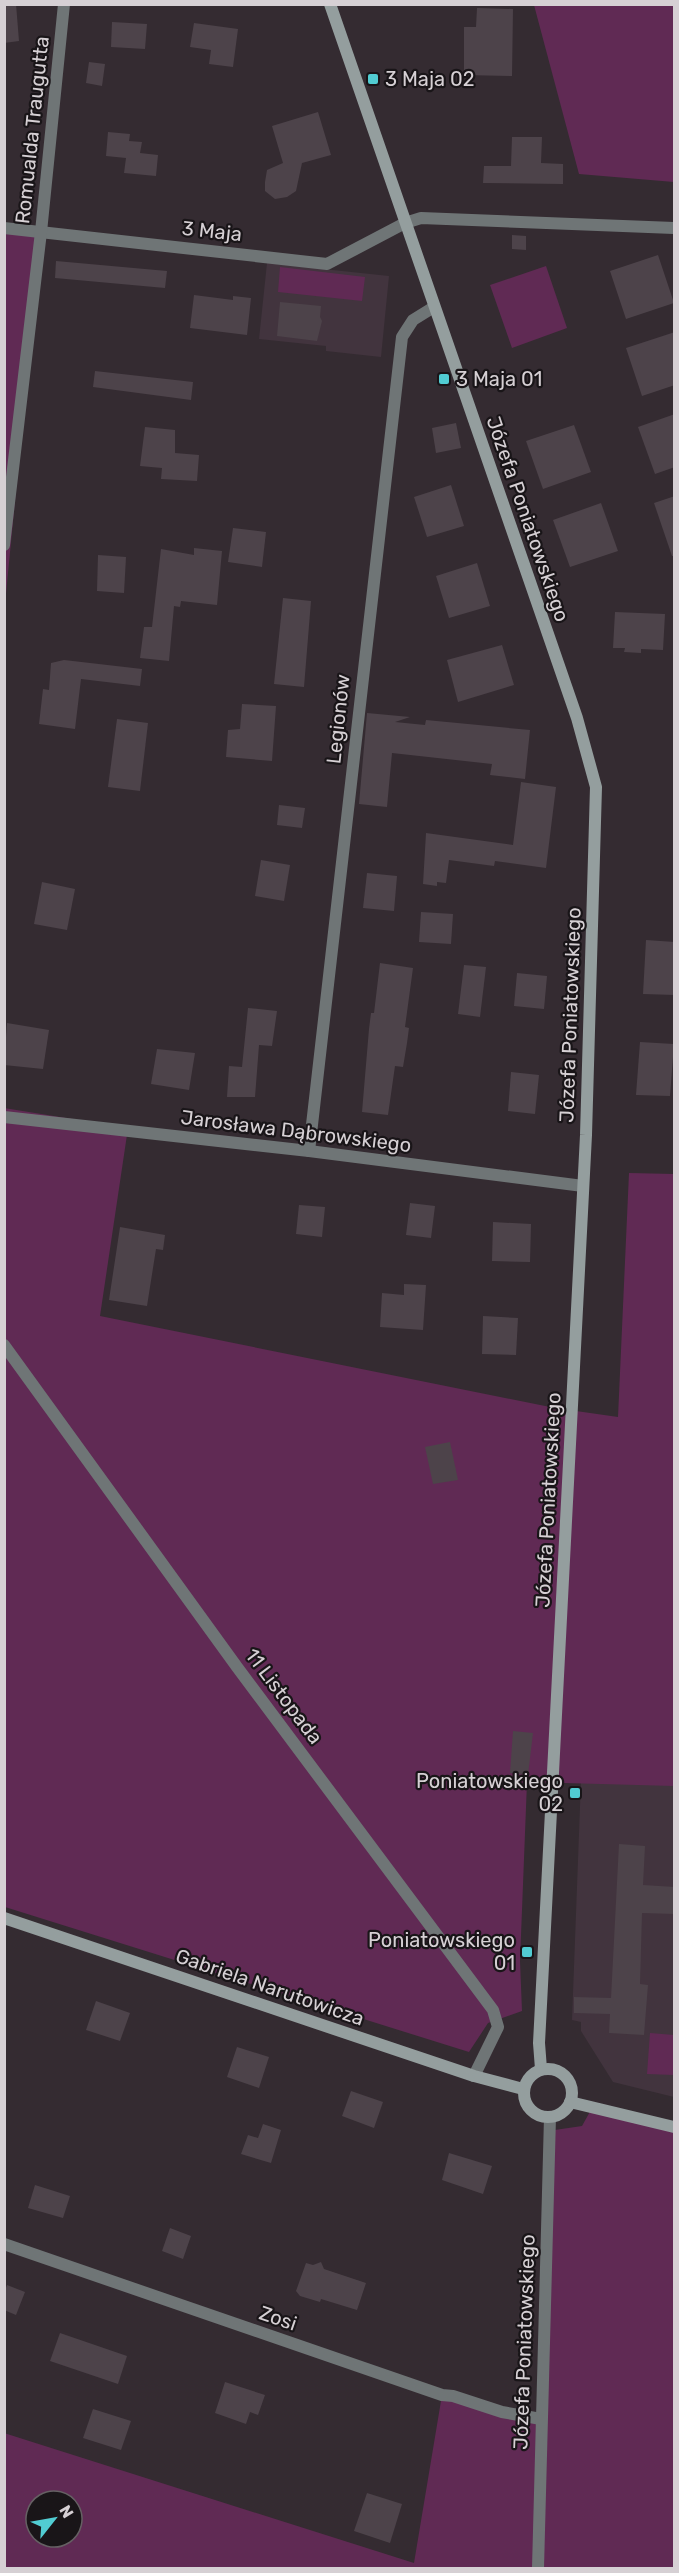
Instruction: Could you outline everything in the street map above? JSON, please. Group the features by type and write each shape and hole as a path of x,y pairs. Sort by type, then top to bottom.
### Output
{"street":[{"name":"Romualda Traugutta","path":"4,545 41,232 64,4"},
{"name":"Józefa Poniatowskiego","path":"330,4 577,718 596,787 587,1123 539,2043 541,2069"},
{"name":"3 Maja","path":"4,228 327,264 405,223 421,218 675,228"},
{"name":"Legionów","path":"309,1151 402,338 413,320 434,307"},
{"name":"Jarosława Dąbrowskiego","path":"4,1117 309,1151 583,1186"},
{"name":"11 Listopada","path":"4,1345 237,1667 493,2010 498,2028 474,2076"},
{"name":"Gabriela Narutowicza","path":"4,1918 474,2076 524,2089"},
{"path":"541,2069 555,2070 566,2077 572,2090 570,2102 562,2113 550,2118 536,2115 529,2109 524,2099 524,2089 531,2075 541,2069"},
{"path":"570,2102 675,2127"},
{"name":"Józefa Poniatowskiego","path":"538,2568 550,2118"},
{"name":"Zosi","path":"4,2244 442,2395 541,2420"}],"shaded area":[{"path":"534,5 674,5 674,182 579,174"},
{"path":"5,228 41,232 5,604"},
{"path":"267,263 389,276 381,357 326,351 326,346 259,339"},
{"path":"546,266 567,328 512,348 490,285"},
{"path":"280,267 365,277 362,301 278,292"},
{"path":"4,1108 128,1128 100,1316 555,1408 618,1417 629,1173 674,1174 674,1786 527,1782 520,1961 522,2011 488,2023 469,2052 5,1907"},
{"path":"581,1780 674,1784 674,2097 613,2082 581,2031 581,2022 572,2020"},
{"path":"650,2033 674,2035 674,2075 647,2074"},
{"path":"592,2108 674,2127 674,2568 5,2568 4,2433 414,2563 442,2395 541,2419 548,2131 582,2126"}],"building":[{"path":"4,4 16,4 19,41 4,43"},
{"path":"477,8 513,9 512,76 464,75 464,27 476,27"},
{"path":"112,22 147,24 145,49 111,47"},
{"path":"194,23 238,29 233,67 209,64 211,50 190,47"},
{"path":"89,62 105,64 102,86 86,83"},
{"path":"318,112 331,155 302,163 296,191 287,197 275,199 265,191 267,170 283,163 272,126"},
{"path":"108,132 130,134 129,141 142,142 140,153 158,155 156,176 124,173 126,158 106,156"},
{"path":"512,137 542,137 541,163 563,164 563,184 483,183 484,166 511,166"},
{"path":"512,235 526,236 526,250 512,249"},
{"path":"658,255 674,303 626,319 610,271"},
{"path":"56,261 167,271 165,288 55,278"},
{"path":"194,295 233,300 233,296 251,298 247,335 190,328"},
{"path":"280,302 321,306 322,321 317,341 277,336"},
{"path":"675,332 675,385 642,396 626,348"},
{"path":"95,371 193,382 191,400 93,387"},
{"path":"675,414 675,467 655,474 638,427"},
{"path":"456,423 461,448 436,453 432,428"},
{"path":"574,425 591,472 543,489 526,441"},
{"path":"145,427 175,430 175,453 199,455 197,481 161,479 162,468 140,466"},
{"path":"451,485 464,526 427,537 414,497"},
{"path":"675,496 675,556 672,556 654,503"},
{"path":"601,503 618,551 570,567 553,520"},
{"path":"233,528 266,532 262,567 228,562"},
{"path":"194,548 222,551 217,605 181,601 180,607 174,606 169,661 140,658 144,627 152,627 161,549 194,555"},
{"path":"98,555 126,557 124,593 97,591"},
{"path":"477,563 490,606 449,618 436,576"},
{"path":"283,598 311,601 304,687 274,684"},
{"path":"615,612 665,614 663,650 641,649 641,653 624,652 625,648 613,648"},
{"path":"502,645 514,685 458,702 447,660"},
{"path":"64,660 142,669 140,686 81,679 75,729 39,724 43,689 49,690 51,663"},
{"path":"242,704 276,706 272,761 226,757 228,730 240,729"},
{"path":"367,713 410,717 395,722 425,725 426,720 530,730 525,779 490,775 492,764 392,753 387,807 359,804"},
{"path":"117,719 148,723 140,791 108,787"},
{"path":"521,782 556,787 546,868 495,861 494,866 449,860 446,883 437,882 437,886 423,884 426,833 513,845"},
{"path":"279,805 305,808 302,828 277,825"},
{"path":"261,860 290,865 284,901 255,896"},
{"path":"367,873 397,876 394,911 363,908"},
{"path":"42,882 75,889 67,930 34,924"},
{"path":"421,912 453,914 451,944 419,942"},
{"path":"646,940 675,942 675,995 643,994"},
{"path":"380,963 413,968 405,1027 409,1028 403,1067 395,1066 388,1115 362,1112 369,1029 371,1013 374,1013"},
{"path":"464,965 486,967 480,1017 458,1014"},
{"path":"517,973 547,976 544,1009 514,1006"},
{"path":"248,1008 277,1011 272,1046 259,1045 255,1097 227,1097 229,1066 242,1067"},
{"path":"7,1023 49,1030 43,1069 4,1065"},
{"path":"640,1042 674,1044 670,1096 636,1095"},
{"path":"157,1049 195,1053 189,1090 151,1084"},
{"path":"511,1072 539,1075 535,1114 508,1111"},
{"path":"410,1203 435,1206 431,1238 406,1235"},
{"path":"299,1205 325,1207 322,1237 296,1234"},
{"path":"493,1222 531,1224 530,1262 492,1261"},
{"path":"120,1227 165,1235 163,1250 156,1249 147,1306 109,1300"},
{"path":"404,1284 426,1285 423,1330 380,1327 382,1293 404,1295"},
{"path":"483,1316 518,1318 516,1355 482,1354"},
{"path":"450,1442 458,1480 433,1484 425,1447"},
{"path":"513,1731 533,1733 528,1775 510,1773"},
{"path":"619,1844 645,1846 643,1885 675,1887 675,1914 642,1913 640,1984 648,1985 644,2035 609,2033 610,2014 574,2013 574,1997 611,1998"},
{"path":"96,2001 130,2013 120,2041 86,2030"},
{"path":"237,2047 269,2057 259,2088 227,2077"},
{"path":"351,2091 383,2102 374,2128 342,2116"},
{"path":"263,2124 281,2130 271,2163 241,2154 248,2135 258,2138"},
{"path":"449,2153 492,2166 483,2194 442,2180"},
{"path":"35,2185 70,2196 63,2218 28,2208"},
{"path":"170,2228 191,2236 183,2259 162,2251"},
{"path":"321,2262 324,2269 366,2283 357,2310 321,2299 320,2302 300,2296 296,2291 306,2263 313,2265"},
{"path":"7,2285 25,2292 16,2315 4,2310 4,2293"},
{"path":"60,2333 127,2356 118,2384 50,2361"},
{"path":"225,2382 265,2395 258,2415 250,2412 246,2424 215,2413"},
{"path":"93,2409 131,2421 121,2450 83,2438"},
{"path":"367,2493 402,2504 390,2543 354,2531"}],"place":[{"name":"3 Maja 02","path":"373,79"},
{"name":"3 Maja 01","path":"444,379"},
{"name":"Poniatowskiego 02","path":"575,1793"},
{"name":"Poniatowskiego 01","path":"527,1952"}]}
